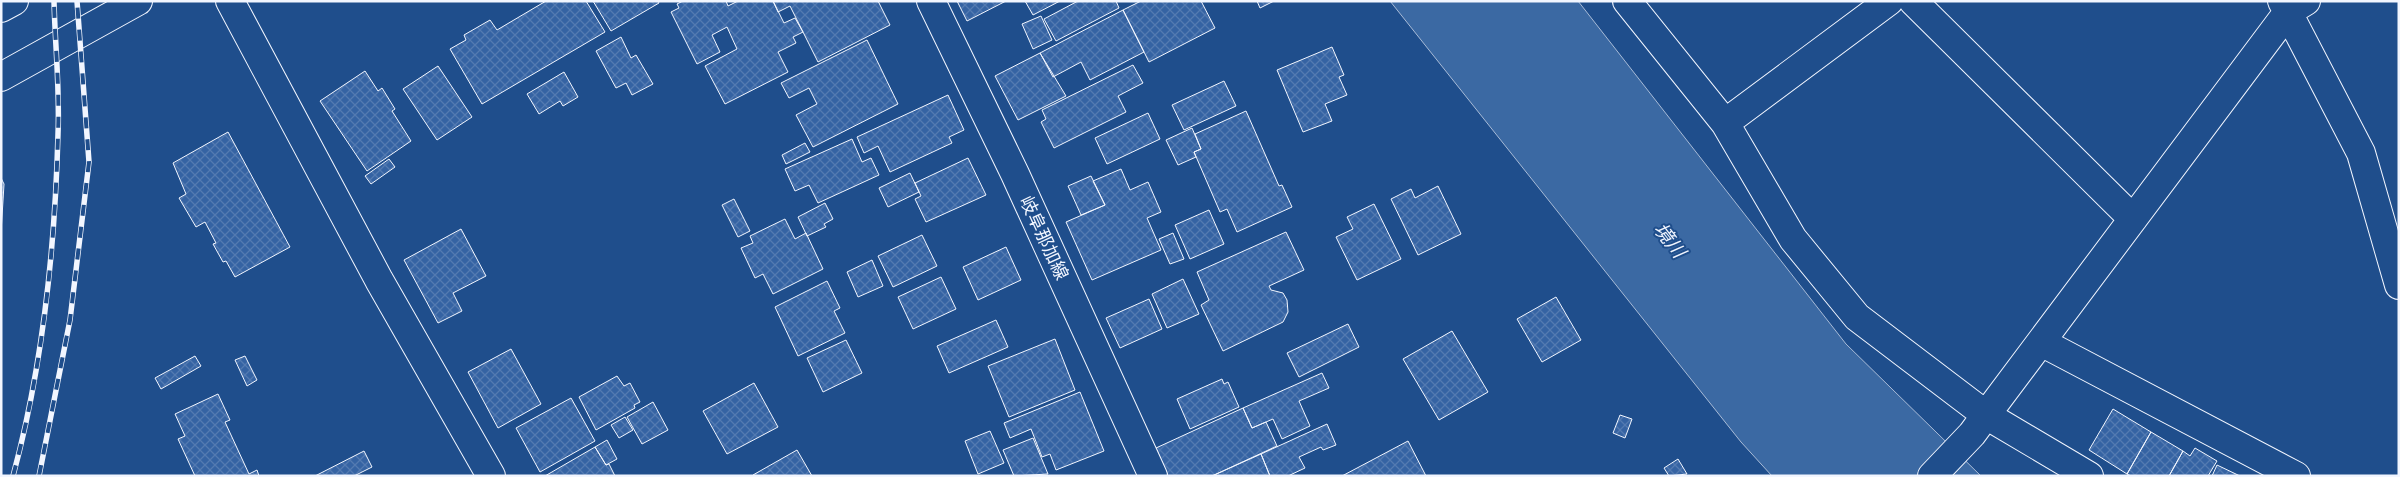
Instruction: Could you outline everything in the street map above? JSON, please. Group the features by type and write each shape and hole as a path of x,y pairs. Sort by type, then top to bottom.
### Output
{"main road":[{"path":"1,8 14,1"},
{"path":"1,78 138,1"},
{"path":"230,1 379,280 491,476"},
{"name":"岐阜那加線","path":"931,1 1015,174 1153,476"},
{"path":"1627,1 1725,123 1793,239 1857,317 1979,425 2089,476"},
{"path":"1725,123 1889,1"},
{"path":"1913,1 2133,219"},
{"path":"1932,476 1979,425 2292,5 2360,153 2399,285"},
{"path":"2041,342 2296,476"}],"water":[{"name":"境川","path":"1390,1 1578,1 1846,344 1981,476 1772,476 1741,442"}],"building":[{"path":"546,1 586,1 605,32 482,104 450,49 466,40 464,35 490,20 497,30"},
{"path":"593,1 658,1 659,3 611,31"},
{"path":"683,1 726,1 728,6 738,1 773,1 784,23 795,18 803,32 793,37 796,43 778,52 788,72 725,104 705,66 737,49 727,27 712,35 720,52 697,64 671,12 679,8 677,4"},
{"path":"773,1 878,1 890,25 818,62 790,6 778,12"},
{"path":"957,1 1006,1 967,21"},
{"path":"1025,1 1060,1 1033,15"},
{"path":"1078,1 1116,1 1119,8 1056,41 1044,19"},
{"path":"1141,1 1201,1 1215,28 1149,62 1123,10"},
{"path":"1257,1 1274,1 1260,8"},
{"path":"1123,10 1144,52 1090,80 1081,62 1053,77 1040,53"},
{"path":"1041,16 1052,40 1033,49 1022,24"},
{"path":"621,37 631,58 636,55 653,84 632,95 626,83 616,88 596,51"},
{"path":"867,40 898,104 813,147 796,115 817,104 809,88 789,98 781,83"},
{"path":"1332,47 1344,75 1339,77 1347,95 1325,104 1332,121 1303,132 1277,70"},
{"path":"1040,53 1066,96 1018,120 995,76"},
{"path":"1133,65 1143,83 1118,96 1126,112 1054,148 1041,122 1046,119 1042,110"},
{"path":"438,66 472,117 437,140 403,89"},
{"path":"365,71 378,91 382,88 395,109 392,111 411,141 367,171 320,101"},
{"path":"564,72 578,97 563,106 560,101 539,114 527,94"},
{"path":"1224,81 1236,106 1184,130 1172,105"},
{"path":"948,95 964,130 949,137 952,143 890,172 878,146 864,153 857,137"},
{"path":"1246,111 1279,186 1282,185 1292,207 1237,232 1227,209 1220,212 1194,152 1201,149 1195,134"},
{"path":"1148,113 1160,139 1107,164 1095,138"},
{"path":"1192,128 1201,149 1194,152 1196,157 1178,165 1166,140"},
{"path":"228,132 290,247 235,277 226,261 223,262 213,244 216,243 205,222 196,227 179,198 186,194 173,163"},
{"path":"852,139 862,162 871,158 879,175 818,203 809,185 795,191 785,169"},
{"path":"805,143 810,152 786,164 782,155"},
{"path":"968,158 986,195 926,222 915,199 921,196 915,183"},
{"path":"389,159 395,167 371,184 365,176"},
{"path":"1121,169 1130,190 1148,182 1161,212 1147,218 1161,250 1092,280 1066,222 1105,205 1093,181"},
{"path":"910,173 919,192 888,207 879,188"},
{"path":"1091,176 1105,205 1081,215 1068,186"},
{"path":"1,178 4,184 1,233"},
{"path":"1438,186 1461,234 1418,255 1391,199 1411,189 1415,198"},
{"path":"734,199 750,231 738,237 722,205"},
{"path":"825,203 833,219 824,224 826,227 807,236 798,217"},
{"path":"1374,204 1401,259 1357,280 1336,237 1353,229 1347,217"},
{"path":"1209,210 1224,244 1190,259 1175,225"},
{"path":"785,219 795,239 806,233 823,269 773,294 763,274 755,278 741,248 753,243 750,236"},
{"path":"461,229 486,276 453,293 462,311 438,323 404,260"},
{"path":"1286,232 1304,270 1269,286 1271,290 1283,293 1287,300 1288,312 1283,322 1223,351 1201,305 1209,300 1197,272"},
{"path":"1173,233 1184,259 1170,264 1159,239"},
{"path":"922,235 937,266 893,287 878,256"},
{"path":"1006,247 1021,280 978,300 963,267"},
{"path":"872,260 883,286 858,297 847,272"},
{"path":"941,277 956,309 913,329 898,297"},
{"path":"1183,279 1199,314 1167,328 1152,294"},
{"path":"827,281 840,308 834,311 845,333 798,356 775,307"},
{"path":"1556,297 1581,340 1542,362 1517,319"},
{"path":"1149,299 1162,329 1120,348 1106,318"},
{"path":"996,320 1008,347 949,373 937,346"},
{"path":"1348,324 1359,347 1299,377 1287,353"},
{"path":"1452,331 1488,392 1439,420 1403,359"},
{"path":"1055,339 1075,390 1009,417 988,366"},
{"path":"846,340 862,373 823,392 807,358"},
{"path":"511,349 541,404 498,428 468,372"},
{"path":"195,356 201,366 161,389 155,378"},
{"path":"245,356 257,380 247,386 235,360"},
{"path":"1322,373 1329,388 1299,401 1310,426 1282,439 1273,419 1252,428 1243,408"},
{"path":"617,376 624,386 630,383 640,402 634,405 635,408 596,430 579,397"},
{"path":"1222,379 1224,384 1228,382 1239,407 1190,429 1177,399"},
{"path":"754,383 778,427 727,454 703,411"},
{"path":"1080,392 1104,451 1056,470 1050,454 1042,457 1031,429 1010,438 1004,423"},
{"path":"218,394 230,420 225,422 249,474 257,470 259,476 195,476 178,439 185,436 175,414"},
{"path":"571,398 595,441 540,472 516,428"},
{"path":"653,402 668,430 642,444 627,417"},
{"path":"1243,408 1252,428 1266,422 1277,446 1212,476 1168,476 1156,448"},
{"path":"2113,409 2151,432 2127,474 2089,450"},
{"path":"1620,415 1632,419 1625,438 1613,433"},
{"path":"625,417 633,430 619,438 611,425"},
{"path":"1327,424 1336,445 1323,450 1321,447 1299,457 1305,468 1288,476 1270,476 1261,454"},
{"path":"990,431 1004,463 978,474 965,441"},
{"path":"2151,432 2183,451 2169,476 2131,476 2127,474"},
{"path":"1033,438 1048,474 1014,476 1003,450"},
{"path":"607,440 617,459 606,465 595,447"},
{"path":"1408,441 1426,476 1342,476"},
{"path":"595,447 606,465 609,464 615,476 545,476"},
{"path":"2195,448 2217,461 2208,476 2169,476 2183,451 2190,456"},
{"path":"797,450 812,476 753,476 753,475"},
{"path":"364,451 372,467 354,476 315,476"},
{"path":"1261,454 1270,476 1212,476"},
{"path":"1678,459 1687,474 1669,476 1664,468"},
{"path":"2217,465 2240,476 2212,476"}],"railway":[{"path":"13,476 40,349 54,220 58,117 54,1"},
{"path":"39,476 70,320 89,162 77,1"}]}
